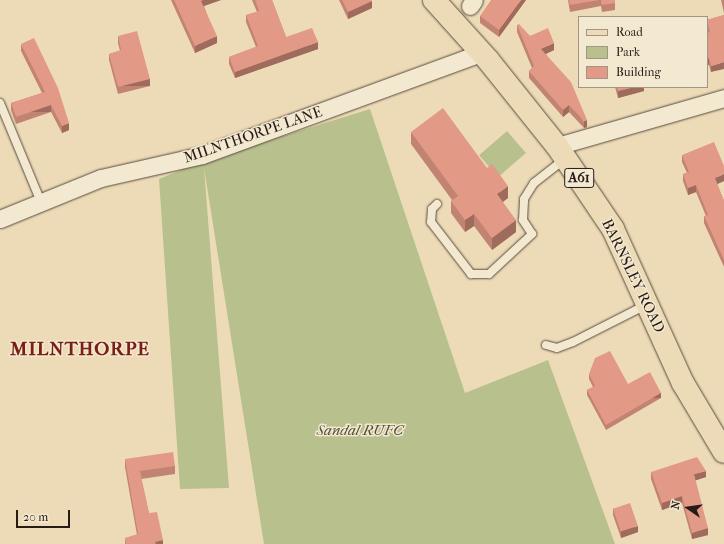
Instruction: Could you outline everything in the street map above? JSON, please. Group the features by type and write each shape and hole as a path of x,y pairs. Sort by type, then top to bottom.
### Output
{"main road":[{"name":"BARNSLEY ROAD","path":"434,0 482,53 562,152 613,229 683,383 724,452"},
{"name":"A61","path":"683,383 724,429"}],"street":[{"name":"MILNTHORPE LANE","path":"0,219 101,178 202,154 482,53"},
{"path":"562,152 724,98"}],"lane":[{"path":"0,103 41,202"},
{"path":"437,204 430,216 431,222 471,274 489,274 532,234 523,220 524,199 534,183 562,152"},
{"path":"546,345 557,348 573,342 647,304"}],"green space":[{"name":"Sandal RUFC","path":"370,109 465,393 548,360 615,544 264,544 204,168 229,488 180,489 159,179 203,161"},
{"path":"507,131 526,153 498,177 479,155"}],"building":[{"path":"174,0 203,0 201,1 217,36 195,46"},
{"path":"255,0 272,0 286,37 312,28 318,42 235,72 229,57 258,46 246,15 259,11"},
{"path":"342,0 371,0 372,1 348,12"},
{"path":"491,0 521,0 499,30 480,16"},
{"path":"569,0 599,0 570,5"},
{"path":"601,0 615,0 615,3 602,5"},
{"path":"724,15 724,62 711,66 708,58 708,33 710,32 708,20"},
{"path":"519,24 530,36 548,28 554,43 541,49 571,82 587,120 584,121 569,105 563,110 529,71 534,66 517,25"},
{"path":"137,31 150,79 118,87 109,54 121,50 118,36"},
{"path":"34,38 58,88 69,123 62,126 51,105 16,117 11,103 45,92 21,44"},
{"path":"617,88 631,88 618,91"},
{"path":"443,108 487,168 492,164 508,186 497,194 516,220 492,238 474,214 465,220 451,201 458,196 411,132"},
{"path":"714,142 724,166 724,174 715,178 724,201 724,260 704,216 708,215 696,185 688,188 683,174 689,172 682,155"},
{"path":"610,351 628,384 650,372 661,393 606,425 587,390 595,386 589,374 595,358"},
{"path":"173,452 175,466 140,471 149,513 157,512 163,540 155,542 156,544 126,544 125,538 138,534 125,459"},
{"path":"697,457 706,471 694,474 708,528 692,533 682,496 662,503 651,472"},
{"path":"630,503 638,526 621,532 613,509"}],"district":[{"name":"MILNTHORPE","path":"80,350"}]}
